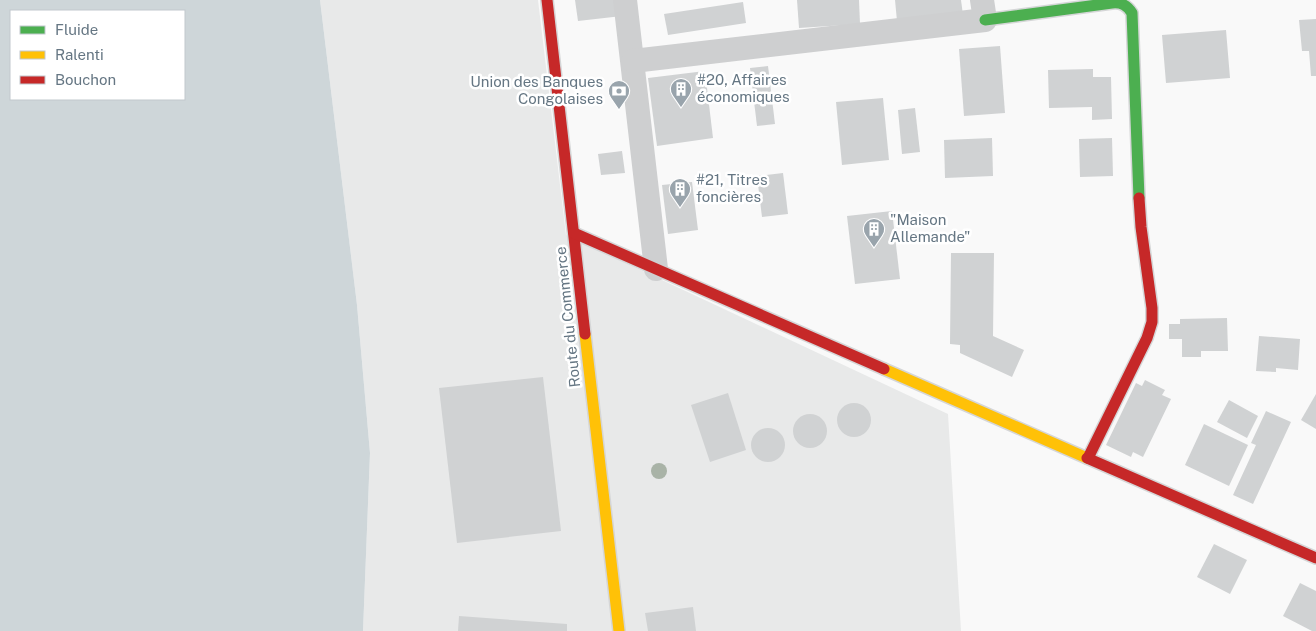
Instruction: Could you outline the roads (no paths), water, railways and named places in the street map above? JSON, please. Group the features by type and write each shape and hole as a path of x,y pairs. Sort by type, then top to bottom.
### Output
{"street":[{"name":"Route du Commerce","path":"547,0 619,631"},
{"path":"626,0 656,269"},
{"path":"633,61 983,10 1122,2 1128,6 1132,13 1141,227 1152,308 1152,322 1147,338 1088,458"},
{"path":"574,233 1316,558"}],"place":[{"name":"#20, Affaires économiques","path":"681,108"},
{"name":"Union des Banques Congolaises","path":"619,110"},
{"name":"#21, Titres foncières","path":"680,208"},
{"name":"\"Maison Allemande\"","path":"874,248"}]}
